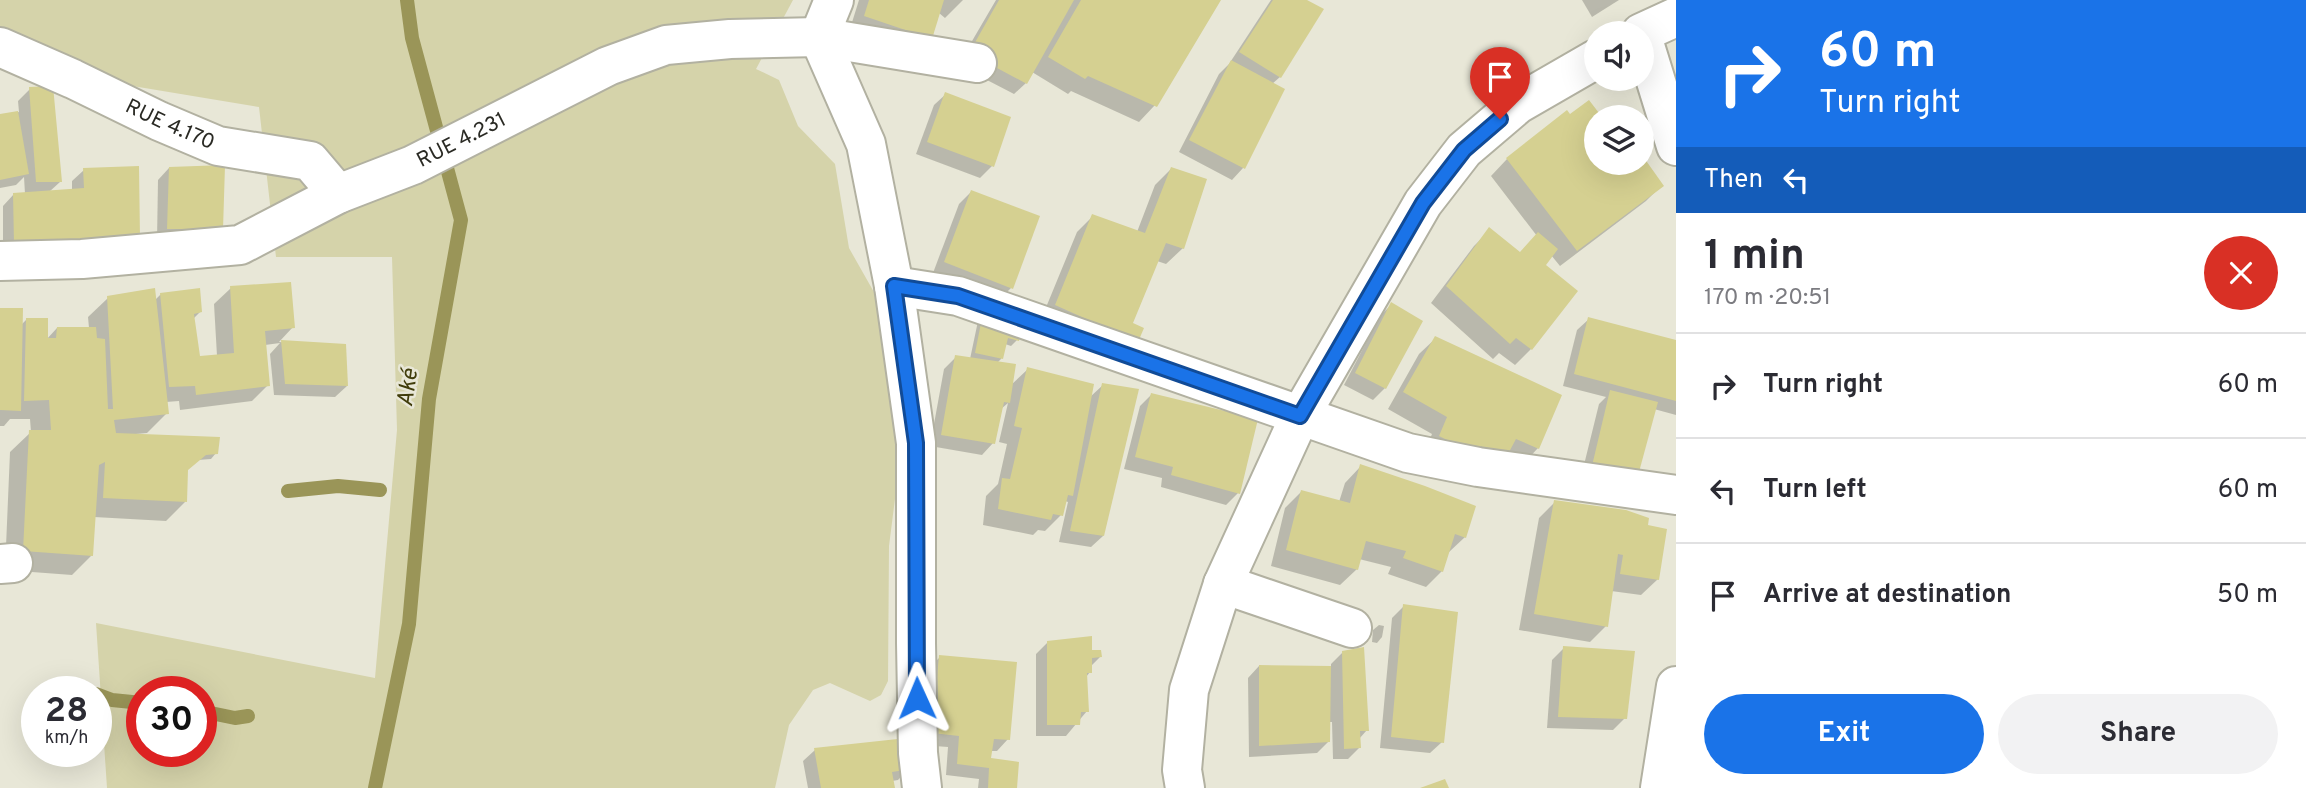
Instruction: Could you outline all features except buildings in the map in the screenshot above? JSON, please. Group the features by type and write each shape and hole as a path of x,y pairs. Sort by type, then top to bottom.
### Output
{"street":[{"path":"834,0 819,37 866,144 894,286 916,443 916,671 918,753 922,788"},
{"path":"1654,27 1676,16"},
{"name":"RUE 4.231","path":"0,261 82,259 240,245 338,194 413,165 608,66 666,45 730,39 819,37 977,63"},
{"name":"RUE 4.170","path":"0,47 218,146 310,161 338,194"},
{"path":"1185,788 1182,770 1189,690 1223,584 1300,416 1423,203 1464,150 1518,104 1584,66"},
{"path":"1654,76 1676,146"},
{"path":"894,286 958,296 1408,453 1491,469 1676,495"},
{"path":"1223,584 1352,628"},
{"path":"1660,788 1676,686"}],"shaded area":[{"path":"0,0 793,0 756,69 779,80 798,126 835,164 849,248 879,301 911,444 896,491 889,546 888,681 881,695 870,701 830,683 813,690 789,725 775,788 107,788 106,767 112,767 112,676 100,676 96,623 375,678 397,430 392,257 276,257 259,107 0,64"}],"waterway":[{"name":"Aké","path":"375,788 409,624 429,399 461,220 412,38 407,0"},
{"path":"288,491 338,486 380,490"},
{"path":"112,700 126,701"},
{"path":"217,714 235,718 248,716"}],"route":[{"path":"917,698 916,443 894,286 958,296 1300,416 1423,203 1464,150 1500,119"}]}
